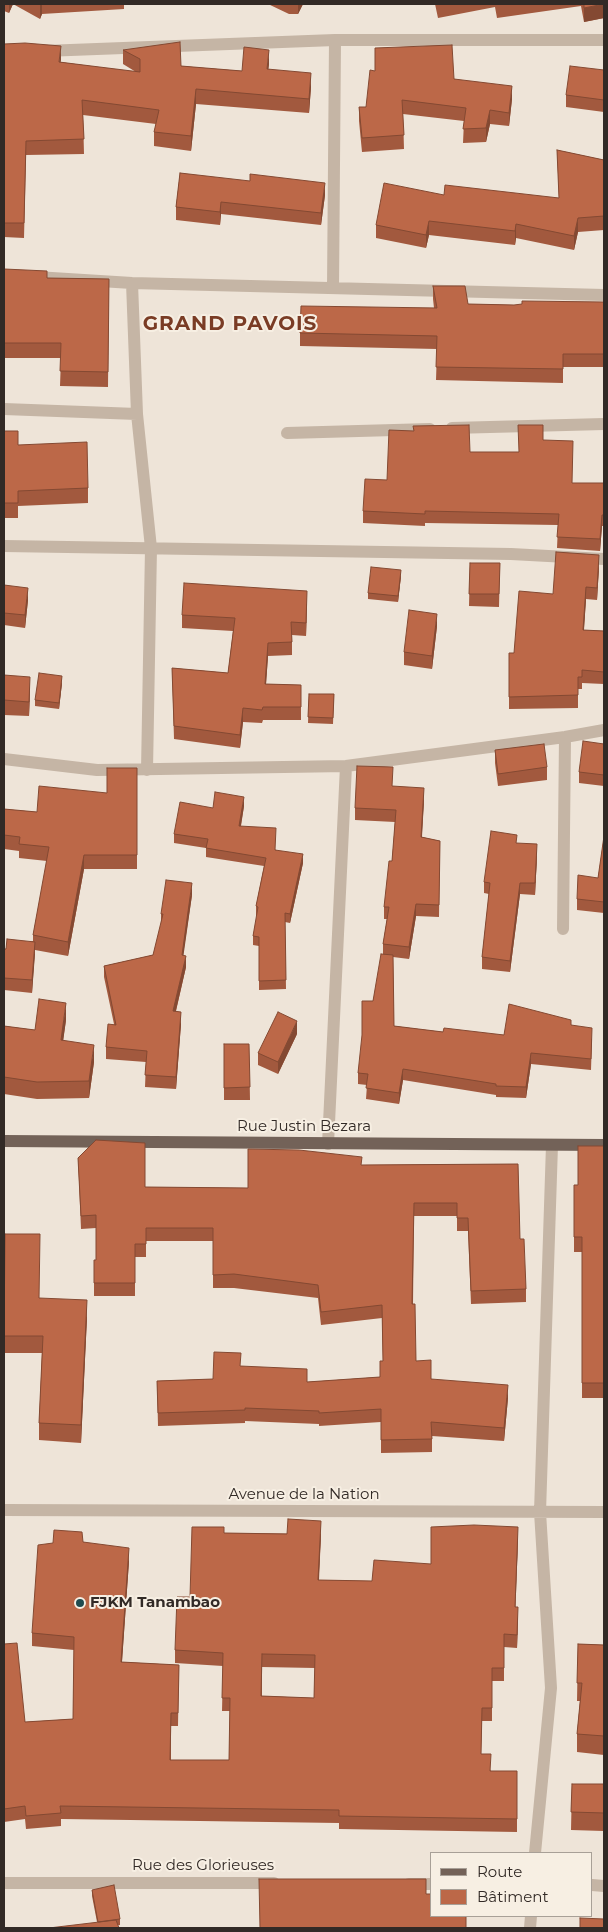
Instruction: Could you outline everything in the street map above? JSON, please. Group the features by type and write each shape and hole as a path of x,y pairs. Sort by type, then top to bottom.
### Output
{"main road":[{"name":"Rue Justin Bezara","path":"4,1142 604,1145"}],"street":[{"path":"28,50 335,40 604,40"},
{"path":"333,288 335,40"},
{"path":"4,274 132,283 604,295"},
{"path":"132,283 137,414 151,548 146,770"},
{"path":"4,409 137,414"},
{"path":"287,433 604,424"},
{"path":"4,546 511,554 604,559"},
{"path":"4,759 97,770 346,766 565,737 604,730"},
{"path":"563,929 565,737"},
{"path":"328,1144 346,766"},
{"path":"535,1852 551,1688 540,1512 552,1145"},
{"name":"Avenue de la Nation","path":"4,1510 604,1512"},
{"name":"Rue des Glorieuses","path":"4,1883 286,1883"},
{"path":"393,1884 430,1884"}],"building":[{"path":"584,4 604,4 584,8"},
{"path":"180,42 181,66 242,71 244,47 269,50 267,69 311,73 309,99 196,89 191,136 154,132 159,110 82,100 84,139 26,141 24,223 4,223 4,44 25,43 61,46 59,62 140,72 140,59 123,50"},
{"path":"452,45 454,79 512,86 509,113 490,110 486,128 463,129 466,108 402,100 404,135 362,138 359,107 366,107 370,70 375,71 375,48"},
{"path":"570,66 604,70 604,100 566,95"},
{"path":"557,150 604,160 604,216 578,218 574,236 516,224 515,231 429,221 426,235 376,225 384,183 444,195 445,185 559,198"},
{"path":"180,173 250,181 250,174 325,183 321,213 221,202 220,212 176,207"},
{"path":"4,269 47,271 47,278 109,279 108,372 60,371 61,343 4,343"},
{"path":"433,286 465,286 468,304 514,305 522,304 522,301 604,302 604,354 563,354 563,369 436,367 437,336 300,333 301,306 437,308"},
{"path":"469,425 470,452 519,452 518,425 543,425 543,440 573,441 572,483 604,483 604,515 602,515 600,539 557,537 559,514 425,511 425,514 363,511 365,479 387,480 389,430 414,431 413,426"},
{"path":"4,431 18,431 18,445 87,442 88,488 18,491 18,503 4,503"},
{"path":"556,552 599,555 597,588 586,587 583,630 604,631 604,672 582,670 582,677 578,677 578,695 509,697 509,653 514,653 519,591 553,594"},
{"path":"470,563 500,563 499,594 469,594"},
{"path":"371,567 401,570 398,596 368,593"},
{"path":"184,583 307,591 306,623 291,622 292,642 268,643 265,684 301,685 301,707 263,707 262,710 243,708 240,735 174,726 172,668 228,673 235,618 182,615"},
{"path":"4,585 28,588 25,615 4,613"},
{"path":"409,610 437,614 432,656 404,652"},
{"path":"39,673 62,676 59,703 35,700"},
{"path":"4,675 30,677 29,702 4,700"},
{"path":"309,694 334,694 333,718 308,717"},
{"path":"583,741 604,744 604,775 579,772"},
{"path":"544,744 547,767 498,774 495,750"},
{"path":"357,766 393,767 392,786 424,788 421,837 440,841 439,905 416,904 409,947 383,944 389,907 384,907 389,861 392,861 396,810 355,808"},
{"path":"107,768 137,768 137,855 84,855 68,942 33,935 49,847 19,844 20,837 4,835 4,809 37,812 39,786 107,793"},
{"path":"215,792 244,797 239,826 276,828 275,850 303,854 290,914 285,913 286,980 259,981 259,937 253,936 258,907 256,906 266,858 206,848 208,839 174,834 180,802 213,808"},
{"path":"491,831 517,835 516,843 537,844 535,883 520,883 510,961 482,957 490,883 484,882"},
{"path":"604,836 604,902 577,899 578,875 598,878"},
{"path":"166,880 192,883 182,955 186,956 173,1011 181,1012 176,1077 145,1075 147,1051 106,1047 108,1024 116,1025 104,966 153,955 163,914 161,914"},
{"path":"7,939 35,942 32,980 4,978 4,949 6,949"},
{"path":"381,954 393,955 394,1026 443,1032 444,1028 504,1035 509,1004 571,1020 571,1025 592,1028 591,1059 531,1053 526,1087 496,1086 496,1084 403,1069 399,1093 366,1088 368,1074 358,1073 362,1035 362,1001 373,1001"},
{"path":"39,999 66,1003 61,1040 94,1045 89,1081 37,1082 4,1077 4,1026 35,1030"},
{"path":"278,1012 297,1021 278,1062 258,1053"},
{"path":"224,1044 249,1044 250,1087 224,1088"},
{"path":"96,1140 145,1143 145,1187 248,1188 248,1149 299,1150 362,1157 361,1165 518,1164 520,1239 524,1239 526,1289 471,1291 468,1218 457,1218 457,1203 414,1203 412,1304 415,1304 416,1361 431,1360 431,1379 508,1385 504,1428 431,1422 432,1439 381,1440 381,1409 319,1413 319,1411 245,1408 245,1410 158,1413 157,1381 213,1379 214,1352 241,1353 240,1366 307,1369 307,1382 380,1377 380,1361 383,1361 382,1305 321,1312 318,1285 234,1274 213,1275 213,1228 146,1228 146,1244 135,1244 135,1283 94,1283 96,1215 81,1216 78,1158"},
{"path":"578,1146 604,1146 604,1383 582,1383 582,1237 574,1237 574,1185 578,1185"},
{"path":"5,1234 40,1234 39,1298 87,1300 81,1425 39,1423 43,1336 4,1336"},
{"path":"288,1519 321,1521 318,1580 372,1581 374,1560 431,1564 431,1527 474,1525 518,1527 515,1607 518,1607 517,1635 504,1634 504,1668 492,1668 492,1708 482,1708 481,1754 491,1754 490,1771 517,1771 517,1819 339,1816 339,1810 60,1806 61,1813 26,1816 25,1806 4,1809 4,1644 17,1643 25,1722 73,1719 74,1637 32,1633 38,1545 53,1543 54,1530 82,1532 83,1542 129,1548 121,1662 179,1665 178,1713 171,1713 170,1760 229,1760 230,1698 222,1698 223,1653 175,1650 177,1597 190,1597 192,1527 224,1527 224,1533 287,1534","holes":["262,1654 315,1655 314,1698 261,1696"]},
{"path":"578,1644 604,1645 604,1736 577,1734 582,1683 577,1683"},
{"path":"572,1784 604,1784 604,1813 571,1812"},
{"path":"259,1879 426,1879 426,1894 430,1894 430,1917 466,1917 466,1928 260,1928"},
{"path":"114,1885 120,1919 98,1922 92,1890"},
{"path":"580,1918 604,1919 604,1928 580,1928"},
{"path":"116,1920 119,1928 49,1928"}],"place":[{"name":"FJKM Tanambao","path":"80,1603"}],"district":[{"name":"GRAND PAVOIS","path":"230,324"}]}
